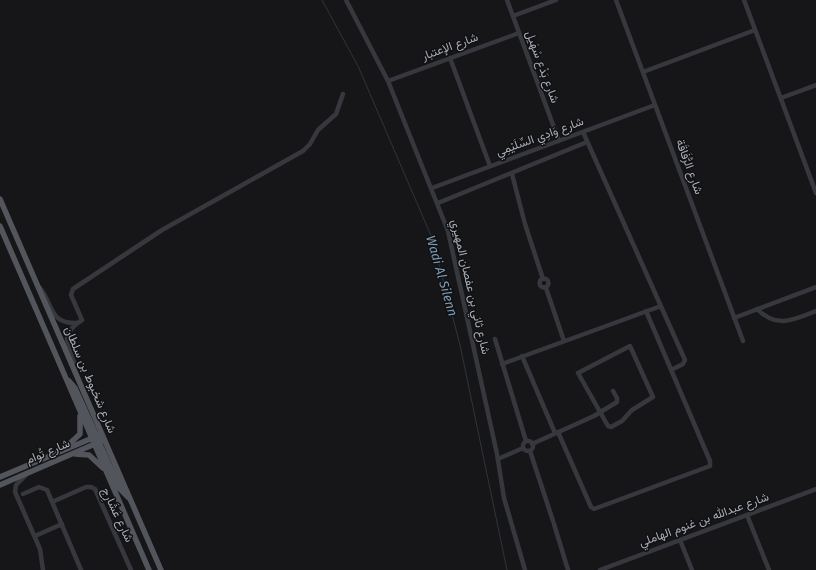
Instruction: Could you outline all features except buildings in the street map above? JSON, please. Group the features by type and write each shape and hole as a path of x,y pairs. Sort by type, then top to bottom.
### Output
{"main road":[{"name":"شارع شخبوط بن سلطان","path":"0,199 76,375 96,436 100,442 108,474 149,570"},
{"name":"شارع شخبوط بن سلطان","path":"0,226 80,411 100,442 130,499 161,570"},
{"path":"66,378 75,388 96,436"},
{"path":"62,450 80,434 80,411"},
{"name":"شارع تُوام","path":"0,477 96,436"},
{"name":"شارع تُوام","path":"0,485 100,442"},
{"path":"61,458 80,448 81,445 78,443"},
{"path":"61,458 76,454 90,455 108,474"}],"street":[{"name":"شارع ثاني بن عفصان المهيري","path":"346,0 388,81 438,203 452,246 498,459 504,498 524,570"},
{"name":"شارع بَدْع سْهَيل","path":"507,0 559,141"},
{"path":"513,16 556,0"},
{"name":"شارع الرُّفَاقَة","path":"616,0 743,341"},
{"path":"744,0 816,193"},
{"path":"643,72 755,30"},
{"name":"شارع الإعتبار","path":"388,81 519,33"},
{"path":"450,58 490,166"},
{"path":"781,98 816,85"},
{"path":"76,375 66,341 69,331 82,320 71,295 73,289 162,230 303,152 310,144 318,130 336,114 343,94"},
{"name":"شارع وَادِي السِّلَيْمِي","path":"432,188 655,105"},
{"path":"583,132 685,361 683,364 671,370"},
{"path":"438,203 587,142"},
{"path":"512,174 525,224 543,279 540,284 541,287 546,288 564,341"},
{"path":"37,284 44,294 53,313 58,319 67,323 77,323"},
{"path":"734,318 816,287"},
{"path":"502,364 661,306"},
{"path":"757,309 766,316 783,322 816,312"},
{"path":"522,356 591,507 594,509 708,468 711,464 710,461 646,311"},
{"path":"495,339 526,441 523,448"},
{"path":"630,346 653,397 632,410 624,419 612,427 608,426 600,413 578,373 630,346"},
{"path":"532,444 600,413 617,402 617,398 613,391"},
{"path":"526,441 532,444"},
{"path":"532,444 533,448 530,451 568,570"},
{"path":"498,459 523,448 530,451"},
{"path":"28,472 16,485 15,492 35,536 42,557 43,570"},
{"path":"23,494 42,487 46,490 82,570"},
{"name":"شارع عَشَارِج","path":"52,502 86,487 95,489 131,570"},
{"name":"شارع عبدالله بن غنوم الهاملي","path":"600,570 816,489"},
{"path":"747,515 769,570"},
{"path":"35,536 62,524"},
{"path":"680,540 692,570"}],"waterway":[{"name":"Wadi Al Silenn","path":"322,0 358,66 432,238 460,345 507,570"}]}
